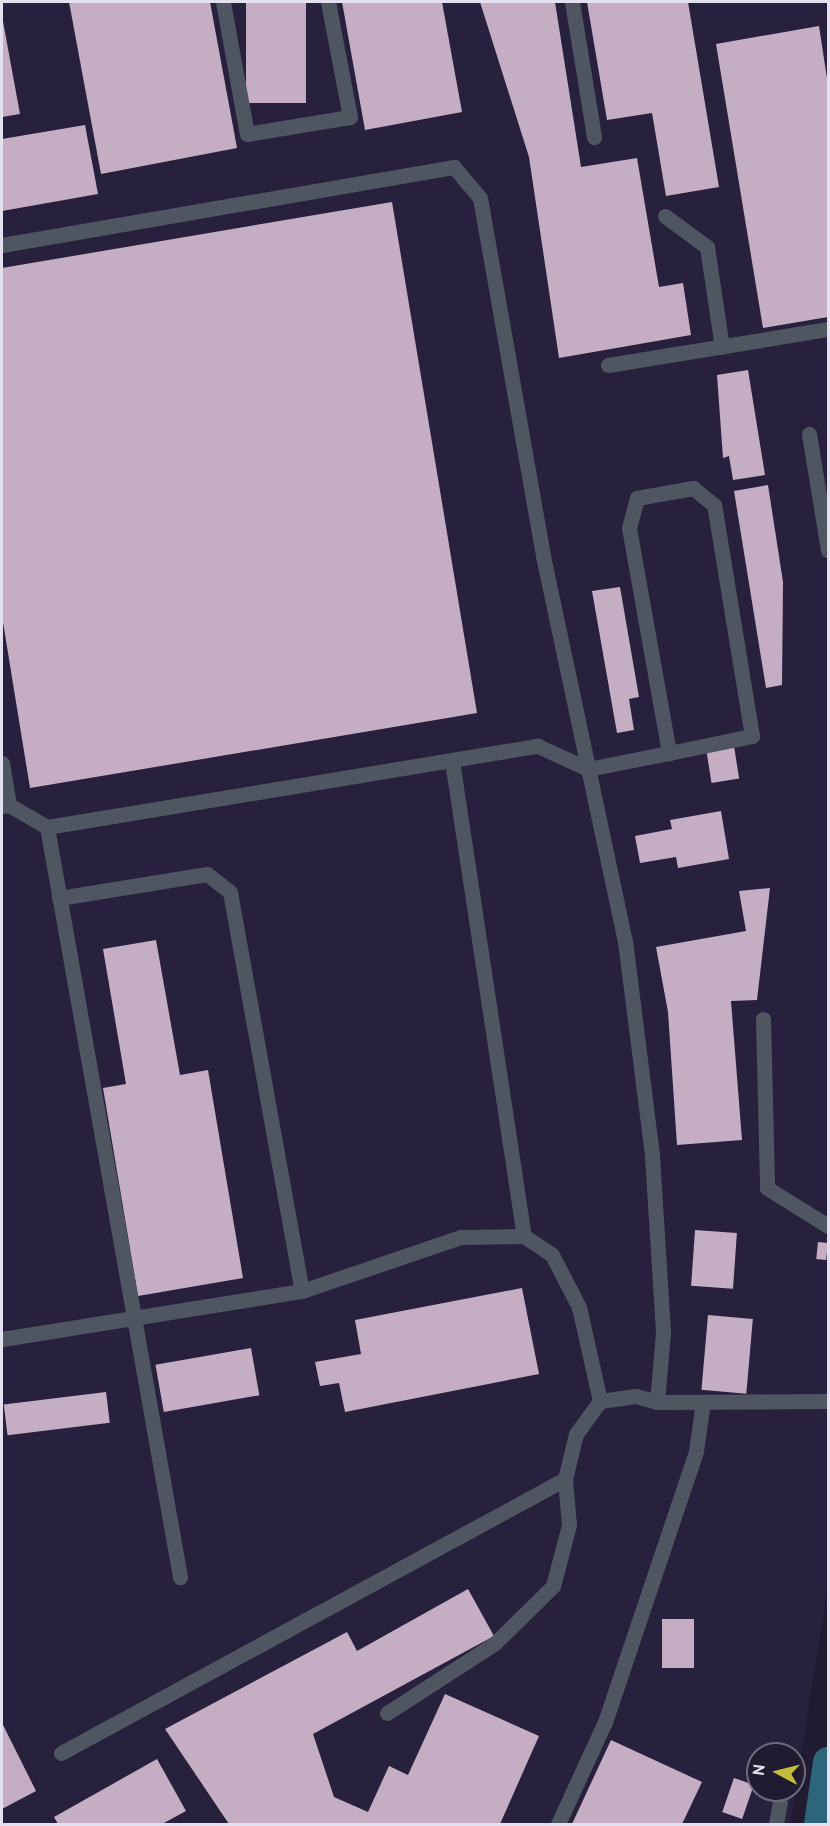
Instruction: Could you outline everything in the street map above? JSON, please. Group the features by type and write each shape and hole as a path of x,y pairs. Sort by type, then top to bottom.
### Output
{"lane":[{"path":"223,2 247,134 350,117 328,2"},
{"path":"572,2 594,137"},
{"path":"2,245 454,167 480,198 543,556 625,941 652,1156 663,1332 657,1402"},
{"path":"665,216 707,247 722,346"},
{"path":"608,365 828,329"},
{"path":"809,434 828,550"},
{"path":"2,763 5,806 47,827 538,746 588,769 669,753 752,736 714,506 693,488 637,498 630,528 669,753"},
{"path":"452,761 524,1236"},
{"path":"47,827 132,1319 180,1577"},
{"path":"59,898 207,874 230,892 302,1291"},
{"path":"763,1019 767,1188 828,1226"},
{"path":"2,1339 302,1291 461,1237 524,1236 552,1256 579,1307 600,1401"},
{"path":"387,1713 495,1643 553,1586 570,1525 565,1479 576,1434 600,1401 636,1396 657,1402 828,1401"},
{"path":"558,1824 605,1722 696,1451 703,1402"},
{"path":"61,1753 565,1479"},
{"path":"776,1824 780,1802"}],"shaded area":[{"path":"2,2 828,2 828,1585 803,1742 746,1742 746,1802 793,1802 790,1824 2,1824"}],"building":[{"path":"69,2 210,2 237,148 101,174"},
{"path":"246,2 306,2 306,103 246,103"},
{"path":"342,2 442,2 462,112 365,130"},
{"path":"480,2 555,2 581,167 637,158 659,287 683,283 691,335 559,358 529,157"},
{"path":"587,2 688,2 719,187 666,196 652,113 607,120"},
{"path":"2,16 20,114 2,117"},
{"path":"819,26 828,85 828,317 763,328 716,44"},
{"path":"85,125 98,194 2,211 2,139"},
{"path":"392,202 477,713 30,788 2,616 2,268"},
{"path":"748,370 765,475 733,480 729,456 723,458 717,375"},
{"path":"768,485 783,582 782,685 766,688 734,491"},
{"path":"620,587 639,697 629,699 634,730 617,733 592,591"},
{"path":"734,746 739,779 712,783 706,750"},
{"path":"721,811 729,859 678,868 676,857 640,863 635,836 672,829 670,820"},
{"path":"770,888 757,1000 731,1001 742,1140 677,1145 668,1012 656,947 746,931 739,891"},
{"path":"156,940 180,1075 208,1070 243,1278 138,1296 103,1088 126,1084 103,949"},
{"path":"695,1230 737,1233 733,1289 691,1286"},
{"path":"818,1242 828,1243 826,1260 816,1259"},
{"path":"522,1288 539,1374 345,1412 339,1383 320,1386 315,1362 361,1354 355,1320"},
{"path":"708,1315 753,1319 746,1394 701,1390"},
{"path":"251,1348 259,1395 164,1412 155,1365"},
{"path":"106,1392 110,1423 8,1435 4,1405"},
{"path":"468,1589 494,1636 313,1734 334,1797 368,1812 389,1766 408,1775 445,1694 539,1736 500,1824 229,1824 165,1729 347,1632 357,1651"},
{"path":"662,1619 694,1619 694,1668 662,1668"},
{"path":"2,1723 36,1791 2,1809"},
{"path":"611,1740 702,1782 682,1824 572,1824"},
{"path":"157,1759 186,1811 162,1824 58,1824 54,1817"},
{"path":"734,1778 746,1782 746,1802 748,1802 742,1819 722,1812"}],"waterway":[{"path":"819,1824 828,1762"}]}
